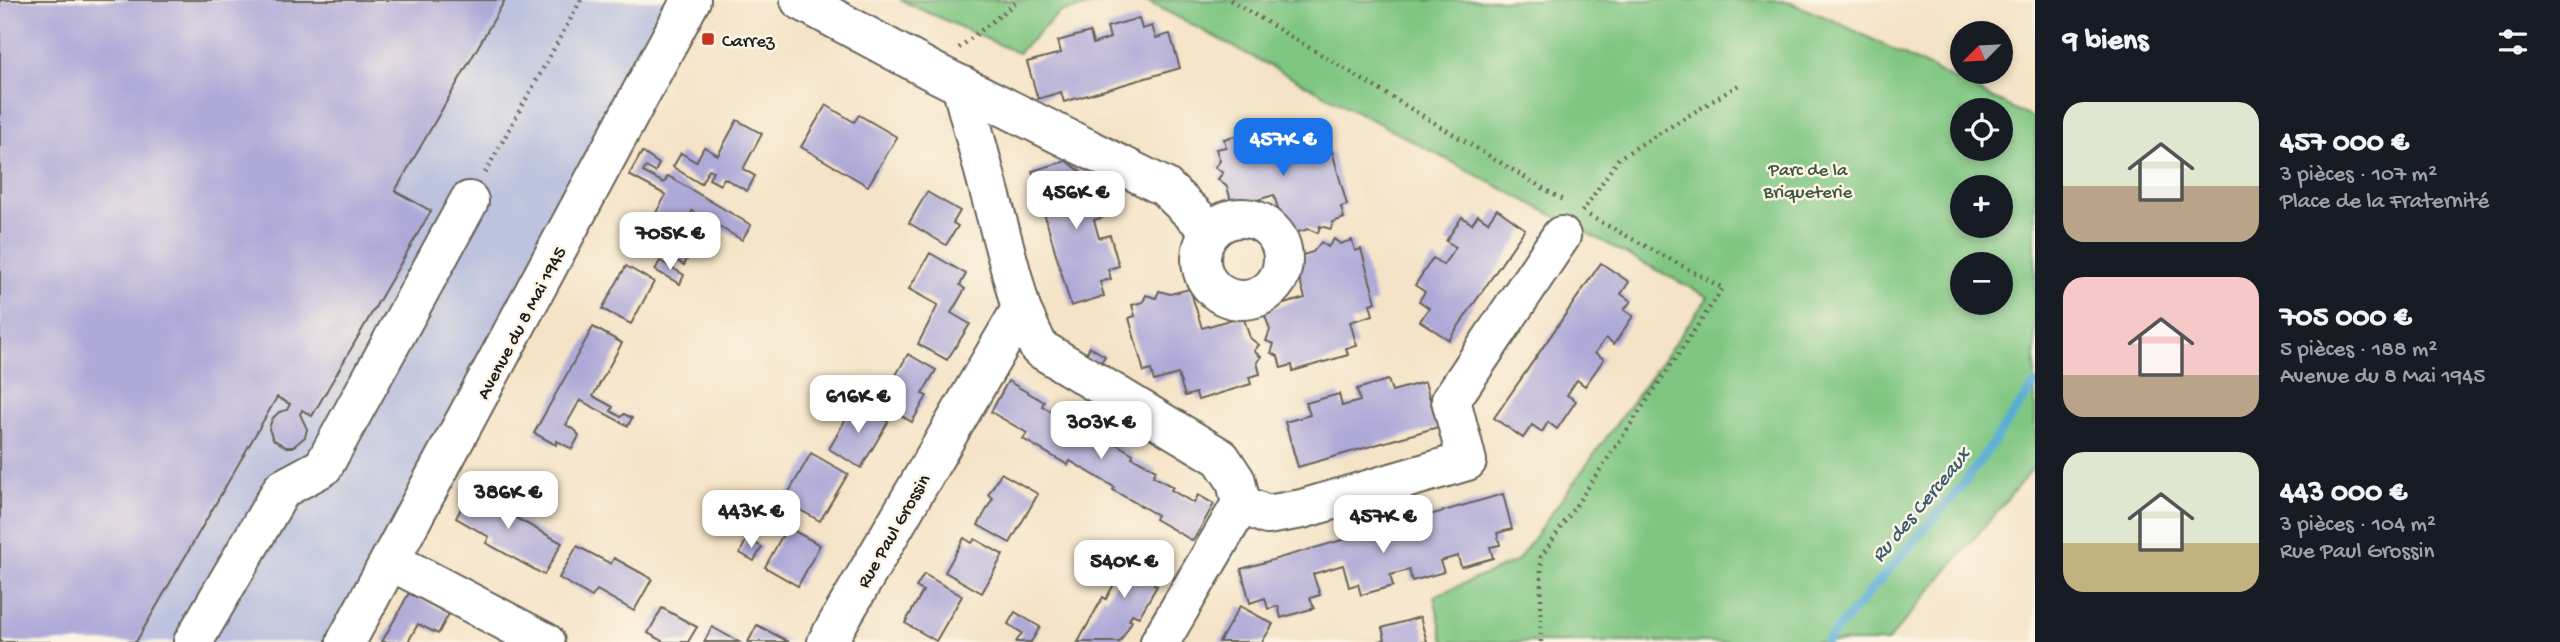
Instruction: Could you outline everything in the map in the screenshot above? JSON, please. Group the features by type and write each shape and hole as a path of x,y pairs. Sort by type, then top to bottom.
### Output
{"street":[{"name":"Avenue du 8 Mai 1945","path":"346,642 691,0"},
{"path":"800,0 1165,187 1211,231"},
{"path":"946,77 1021,309 1040,348 1221,458 1236,481 1241,504 1160,642"},
{"path":"193,642 282,489 323,467 469,201"},
{"path":"1241,504 1267,515 1302,509 1467,461 1451,400 1561,236"},
{"name":"Rue Paul Grossin","path":"827,642 1021,309"},
{"path":"391,561 545,642"}],"path":[{"path":"469,201 582,0"},
{"path":"946,77 1019,0"},
{"path":"1561,236 1582,212 1619,158 1742,83"}],"shaded area":[{"path":"0,0 691,0 348,642 0,642"}],"green space":[{"path":"900,0 1113,0 1059,13 1018,53"},
{"name":"Parc de la Briqueterie","path":"1145,0 1783,0 1833,20 1950,77 1950,84 1964,84 1992,98 1950,98 1950,161 2013,161 2013,108 2035,119 2035,466 1887,642 1444,642 1434,596 1517,561 1708,297"}],"building":[{"path":"0,0 505,0 395,191 431,211 312,416 302,410 300,414 307,429 305,437 293,447 286,447 273,439 269,429 272,419 279,412 287,410 290,404 277,397 136,642 0,642"},
{"path":"1139,18 1142,29 1152,26 1156,38 1170,34 1180,68 1064,102 1061,92 1038,99 1027,62 1061,53 1058,41 1090,32 1093,44 1110,38 1107,27"},
{"path":"826,105 854,122 859,115 897,137 868,186 801,147"},
{"path":"737,120 762,134 743,169 755,176 747,191 724,178 720,185 709,179 713,171 709,169 701,184 673,167 681,153 696,162 704,147 718,155"},
{"path":"1278,124 1280,130 1291,127 1298,150 1322,143 1325,153 1332,151 1347,205 1341,207 1344,218 1333,222 1331,229 1320,226 1318,233 1308,229 1286,236 1274,195 1233,207 1227,187 1218,179 1223,173 1215,167 1220,161 1216,149 1226,147 1224,139"},
{"path":"642,152 659,164 655,172 646,167 643,172 664,183 668,176 751,225 742,240 692,211 686,222 703,231 684,265 667,255 670,249 644,234 666,195 629,175"},
{"path":"1066,161 1080,171 1085,189 1096,186 1104,217 1094,220 1099,238 1110,235 1119,266 1108,269 1111,279 1100,282 1104,296 1071,306 1032,171"},
{"path":"927,192 960,211 953,223 958,226 946,245 909,223"},
{"path":"1497,209 1525,229 1449,340 1420,321 1429,308 1419,301 1425,292 1415,285 1433,258 1443,265 1456,247 1446,241 1462,217 1472,224 1478,215 1488,222"},
{"path":"1334,239 1340,244 1352,240 1355,251 1361,249 1376,302 1370,304 1373,315 1350,322 1357,346 1346,348 1348,355 1293,371 1292,365 1281,368 1278,356 1271,353 1274,344 1266,341 1270,330 1263,310 1305,298 1293,258 1313,252 1321,242 1328,247"},
{"path":"930,253 966,274 960,285 965,289 951,313 970,324 947,360 918,344 938,305 909,289"},
{"path":"660,261 684,275 680,284 655,270"},
{"path":"1601,263 1629,282 1621,294 1631,301 1624,310 1633,316 1614,344 1606,338 1595,353 1604,359 1585,386 1577,380 1567,395 1576,401 1557,429 1548,422 1542,432 1532,425 1523,438 1494,418"},
{"path":"626,266 654,282 631,324 602,309"},
{"path":"1190,289 1202,328 1243,316 1250,338 1259,345 1254,351 1261,357 1257,362 1260,374 1249,377 1251,384 1198,400 1196,393 1185,396 1178,374 1154,381 1151,370 1144,372 1129,318 1135,316 1132,305 1143,302 1146,295 1156,298 1159,291 1170,294"},
{"path":"593,327 622,343 593,396 613,407 611,411 621,417 624,414 632,418 628,426 580,400 566,425 579,436 572,449 557,441 556,445 534,433"},
{"path":"1090,347 1105,356 1100,364 1085,356"},
{"path":"908,354 936,370 922,394 927,396 912,422 880,403"},
{"path":"1388,380 1392,391 1425,382 1438,427 1298,467 1285,422 1310,415 1306,403 1339,394 1342,406 1360,401 1357,389"},
{"path":"1008,381 1044,402 1042,406 1087,432 1089,428 1133,454 1132,457 1156,470 1153,476 1173,487 1171,490 1194,503 1198,495 1214,504 1193,541 1155,519 1157,515 1113,490 1114,487 1070,461 1068,465 1023,439 1027,433 991,412"},
{"path":"855,403 888,422 861,468 829,449"},
{"path":"811,453 848,474 820,521 784,501"},
{"path":"1001,473 1038,494 1010,543 978,525 993,498 988,495"},
{"path":"473,486 519,512 516,518 562,543 544,575 486,543 489,537 456,518"},
{"path":"1503,494 1512,529 1497,533 1500,545 1490,547 1493,558 1461,567 1458,556 1440,561 1444,572 1412,581 1409,570 1390,575 1393,586 1361,595 1358,584 1349,587 1343,565 1313,574 1320,595 1310,598 1314,608 1281,618 1278,606 1268,609 1265,598 1250,603 1241,569"},
{"path":"787,527 820,545 798,586 765,567"},
{"path":"747,538 762,547 754,561 740,553"},
{"path":"964,538 972,543 975,539 1003,555 982,593 945,572"},
{"path":"577,546 611,564 614,558 652,579 634,611 597,590 592,597 559,578"},
{"path":"1133,549 1163,566 1154,584 1157,586 1139,617 1132,614 1129,620 1132,621 1120,642 1078,642 1103,597 1106,599"},
{"path":"924,574 962,596 936,641 905,623 923,591 916,587"},
{"path":"409,593 449,614 438,634 418,624 408,642 382,642"},
{"path":"1240,606 1273,624 1262,642 1219,642"},
{"path":"662,608 697,627 688,642 664,642 648,633"},
{"path":"1015,612 1040,627 1031,642 1016,642 1022,633 1008,624"},
{"path":"1420,617 1427,642 1378,642 1385,639 1382,628"},
{"path":"757,625 789,642 748,642"},
{"path":"712,627 739,642 704,642"}],"waterway":[{"name":"Ru des Cerceaux","path":"1826,642 1962,486 2035,384"}],"place":[{"name":"Carrez","path":"708,39"}]}
